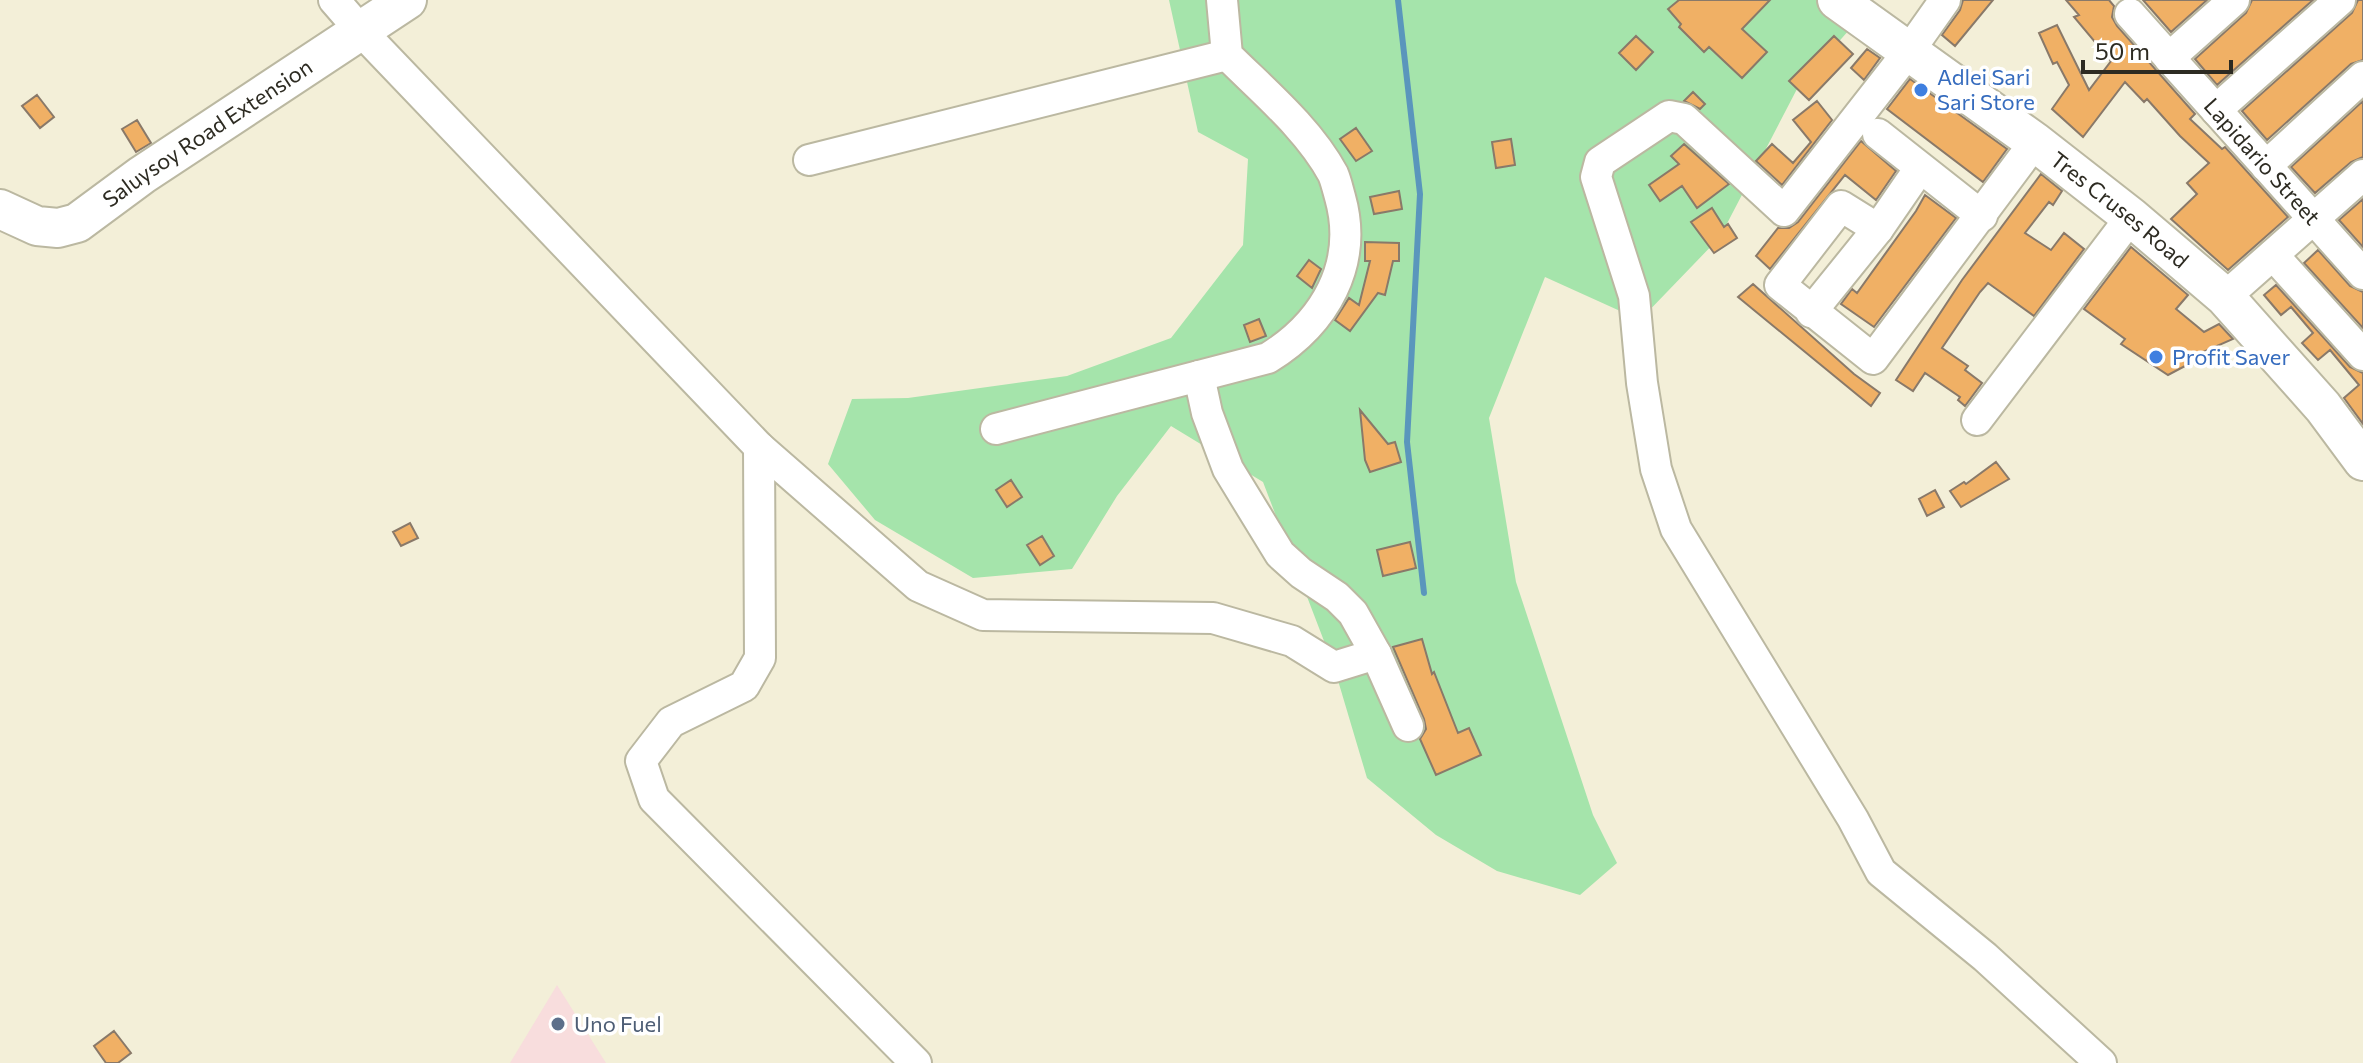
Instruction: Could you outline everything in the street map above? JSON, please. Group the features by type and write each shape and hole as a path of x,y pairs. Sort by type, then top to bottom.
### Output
{"main road":[{"name":"Saluysoy Road Extension","path":"0,209 37,226 58,228 77,223 142,175 407,0"},
{"name":"Tres Cruses Road","path":"1837,0 2035,142 2131,217 2225,297 2323,407 2363,461"}],"street":[{"path":"334,0 759,447 918,586 983,615 1213,618 1292,641 1334,667 1376,654"},
{"path":"996,429 1268,358 1293,343 1315,318 1335,286 1345,254 1344,213 1334,175 1300,127 1227,55 1222,0"},
{"path":"1945,0 1784,211 1684,119 1669,116 1600,162 1596,177 1634,296 1642,383 1656,469 1676,529 1845,806 1881,872 1985,957 2101,1063"},
{"path":"2169,58 2234,0"},
{"path":"2216,110 2340,0"},
{"name":"Lapidario Street","path":"2130,14 2363,274"},
{"path":"809,160 1227,55"},
{"path":"2266,166 2363,77"},
{"path":"1878,134 1982,216"},
{"path":"1878,229 1841,206 1780,285 1873,359 2035,142"},
{"path":"1811,312 1878,229 1920,168"},
{"path":"2225,297 2363,175"},
{"path":"1977,420 2131,217"},
{"path":"2273,255 2363,355"},
{"path":"1199,376 1207,413 1228,469 1280,554 1353,613 1376,654 1408,726"},
{"path":"759,447 760,658 744,686 671,722 641,761 654,799 916,1063"}],"shaded area":[{"name":"Uno Fuel","path":"557,985 606,1063 510,1063"}],"green space":[{"path":"1169,0 1866,0 1872,4 1797,89 1720,237 1640,320 1545,277 1489,418 1516,582 1593,815 1617,863 1580,895 1497,871 1436,835 1367,778 1334,667 1263,482 1171,426 1117,496 1072,569 973,578 875,520 828,464 852,399 908,398 1067,376 1171,338 1243,245 1248,159 1198,132"}],"building":[{"path":"1679,0 1770,0 1742,29 1767,52 1742,78 1709,47 1704,52 1679,27 1681,24 1668,9"},
{"path":"1963,0 1993,0 1955,46 1942,35 1960,10"},
{"path":"2066,0 2109,0 2114,6 2112,17 2117,26 2195,114 2190,119 2222,149 2225,147 2288,217 2228,270 2171,219 2197,194 2187,183 2209,163 2147,99 2144,102 2125,82 2083,137 2052,109 2069,85 2057,62 2053,64 2039,33 2057,25 2089,90 2111,61 2074,17 2079,15"},
{"path":"2143,0 2207,0 2171,32"},
{"path":"2252,0 2313,0 2217,85 2195,59 2246,13"},
{"path":"2358,0 2363,0 2363,60 2351,64 2267,140 2242,111 2352,13"},
{"path":"1636,36 1653,52 1636,70 1619,53"},
{"path":"1834,36 1853,54 1809,100 1789,81"},
{"path":"1867,49 1880,58 1864,80 1851,68"},
{"path":"1910,79 2007,149 1983,182 1887,109"},
{"path":"1693,92 1705,104 1700,109 1684,101"},
{"path":"37,95 54,117 40,128 22,106"},
{"path":"1817,101 1832,120 1782,185 1756,161 1772,144 1793,163 1811,142 1793,120"},
{"path":"2363,101 2363,157 2351,162 2315,193 2291,167"},
{"path":"137,120 151,143 136,152 122,129"},
{"path":"1356,128 1372,151 1356,161 1340,139"},
{"path":"1511,139 1515,165 1496,168 1492,142"},
{"path":"1861,141 1896,171 1876,200 1845,175 1770,269 1756,256 1778,228 1789,228 1798,222"},
{"path":"1684,144 1729,184 1697,208 1682,186 1660,201 1649,185 1679,164 1671,156"},
{"path":"2041,174 2062,191 2053,205 2049,202 2025,233 2051,250 2064,233 2084,249 2034,316 1988,283 1980,292 1942,348 1968,366 1965,370 1982,383 1965,406 1958,400 1960,397 1925,373 1913,391 1896,380 1962,280"},
{"path":"1399,191 1402,209 1374,214 1370,197"},
{"path":"1925,195 1956,218 1874,327 1841,304 1852,289 1857,293"},
{"path":"2363,199 2363,247 2339,220"},
{"path":"1712,208 1724,227 1728,224 1737,238 1714,253 1691,222"},
{"path":"1365,242 1399,243 1399,261 1393,261 1385,295 1378,293 1350,331 1335,320 1349,298 1359,305 1370,261 1365,261"},
{"path":"2131,247 2188,295 2176,309 2204,332 2219,324 2233,339 2203,352 2206,355 2168,375 2121,344 2125,339 2084,309"},
{"path":"2318,250 2350,286 2363,292 2363,328 2304,263"},
{"path":"1309,260 1321,269 1312,288 1297,276"},
{"path":"1753,284 1854,374 1880,393 1871,406 1738,297"},
{"path":"2276,285 2350,367 2363,373 2363,424 2344,398 2359,385 2330,350 2318,360 2302,343 2313,333 2291,307 2281,315 2264,295"},
{"path":"1259,319 1266,336 1250,342 1244,325"},
{"path":"1360,410 1388,444 1395,442 1401,462 1370,472 1365,460"},
{"path":"1996,462 2009,479 1961,507 1950,491 1964,482 1966,484"},
{"path":"1011,480 1022,497 1007,507 996,490"},
{"path":"1935,490 1944,507 1927,516 1919,499"},
{"path":"410,523 418,538 401,546 393,532"},
{"path":"1042,536 1054,556 1040,565 1027,545"},
{"path":"1410,542 1416,568 1383,576 1377,550"},
{"path":"1422,639 1432,674 1434,672 1458,733 1469,728 1481,755 1436,775 1420,739 1426,729 1424,719 1393,647"},
{"path":"114,1031 131,1053 118,1063 106,1063 94,1046"}],"waterway":[{"path":"1398,0 1420,194 1407,442 1424,593"}],"place":[{"name":"Adlei Sari Sari Store","path":"1921,90"},
{"name":"Profit Saver","path":"2156,357"},
{"name":"Uno Fuel","path":"558,1024"}]}
